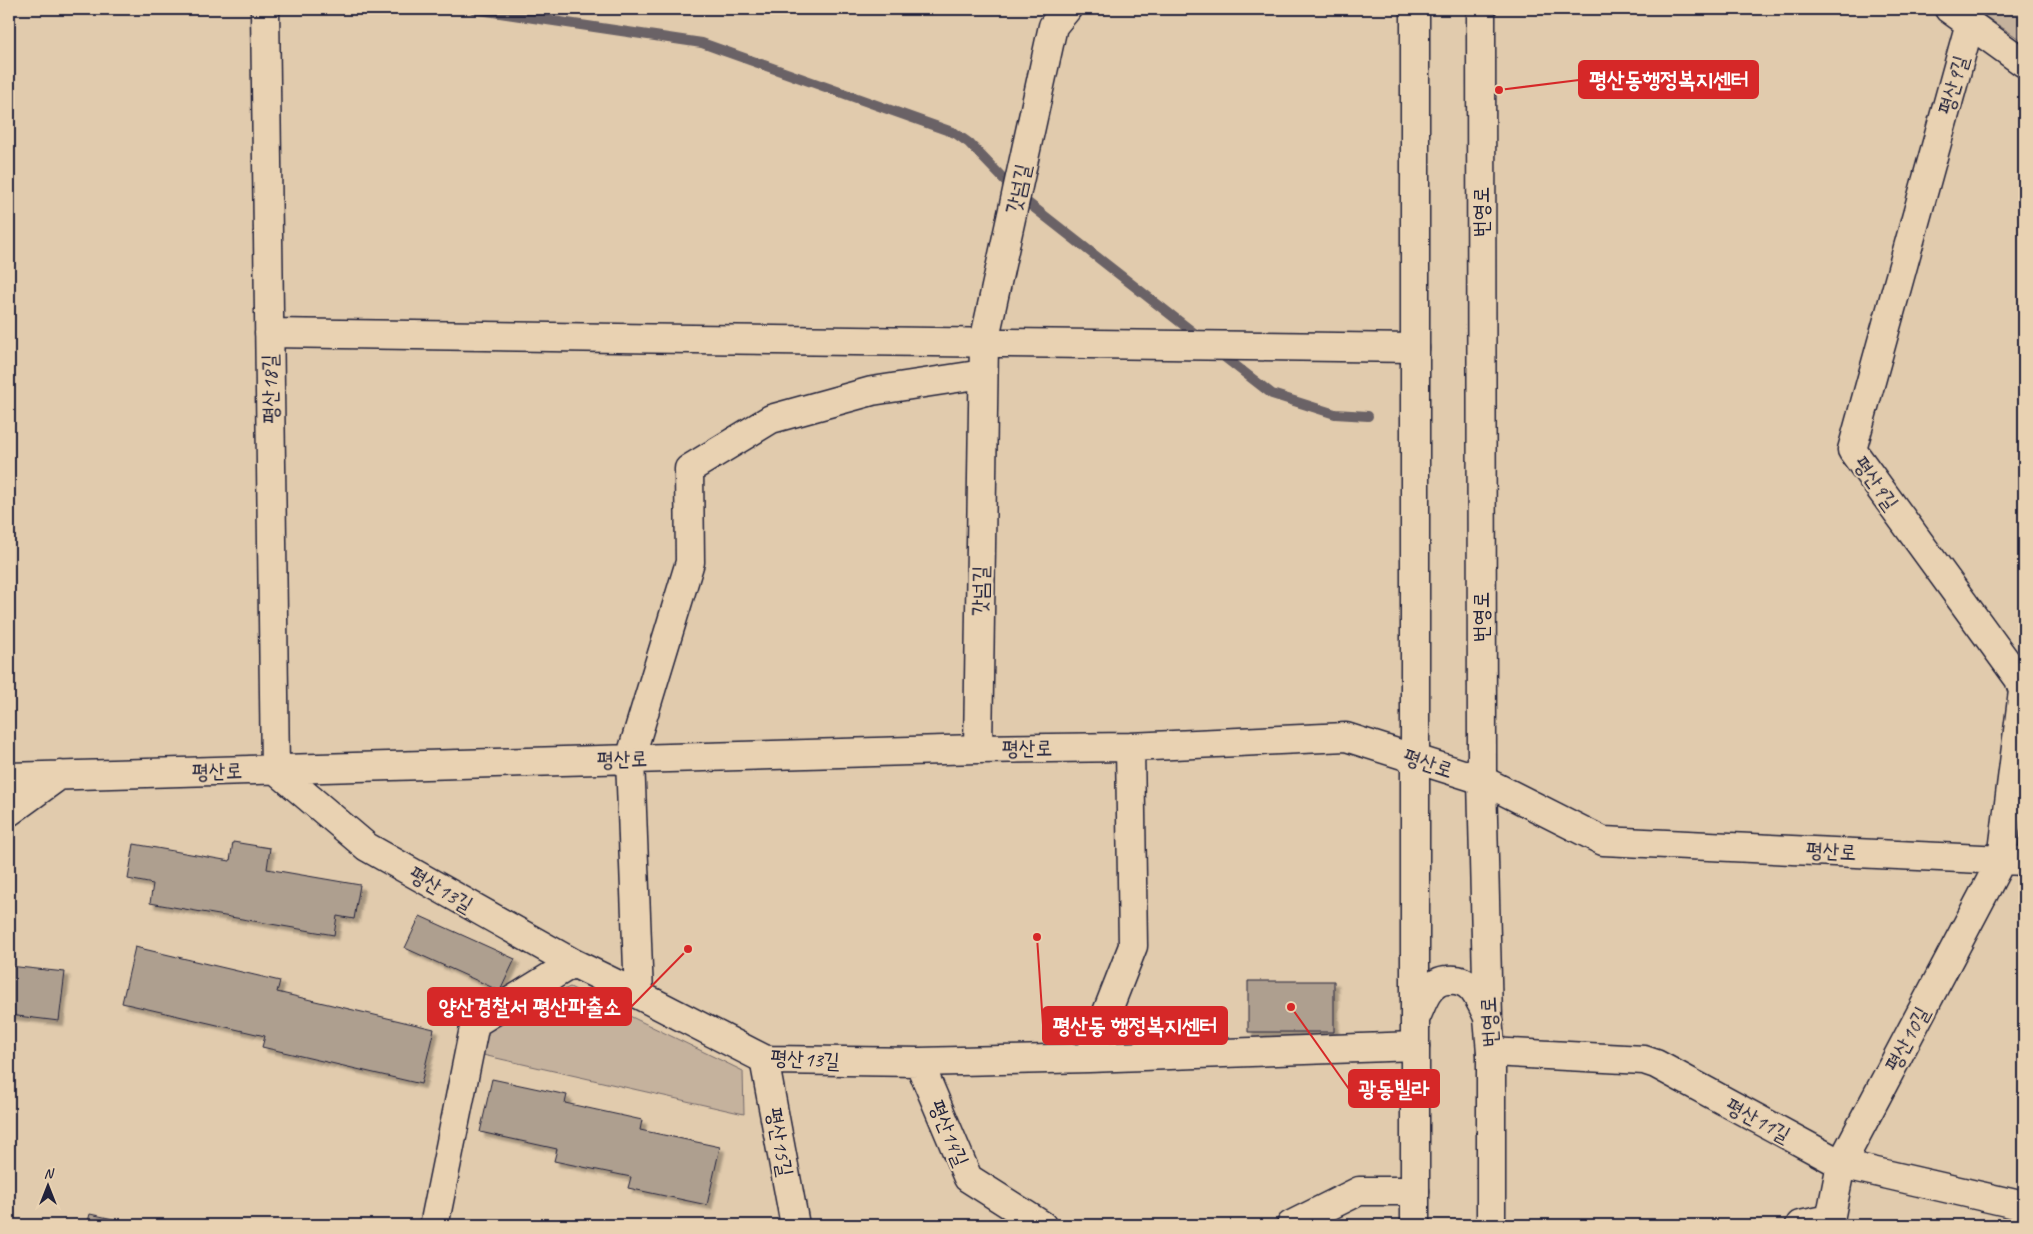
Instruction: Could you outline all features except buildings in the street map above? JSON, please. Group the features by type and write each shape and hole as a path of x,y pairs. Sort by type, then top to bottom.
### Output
{"street":[{"name":"평산18길","path":"265,9 275,769"},
{"name":"갓넘길","path":"978,749 984,342 1053,26 1067,9"},
{"path":"1415,9 1415,1225"},
{"name":"번영로","path":"1481,9 1482,780 1488,1018 1491,1052 1492,1225"},
{"path":"1955,13 2024,63"},
{"name":"평산9길","path":"1955,13 1852,450 2020,679 2022,691 2013,860"},
{"path":"269,333 1415,348"},
{"path":"639,995 630,759 690,562 688,469 770,418 872,390 983,374"},
{"name":"평산로","path":"9,776 978,749 1130,747 1346,737 1482,780 1603,841 2013,860"},
{"path":"1089,1058 1133,946 1130,747"},
{"name":"평산13길","path":"275,769 367,847 572,964 639,995 764,1059 919,1062 1089,1058 1415,1033"},
{"path":"9,812 60,775"},
{"name":"평산10길","path":"1830,1222 1841,1164 2013,860"},
{"path":"434,1221 475,1023 572,964"},
{"path":"1415,1033 1429,990 1436,984 1451,979 1465,982 1471,987 1477,994 1488,1018"},
{"name":"평산11길","path":"1491,1052 1644,1060 1656,1064 1841,1164 2024,1206"},
{"name":"평산15길","path":"764,1059 795,1225"},
{"name":"평산14길","path":"919,1062 968,1178 1042,1225"},
{"path":"1291,1225 1359,1191 1415,1191"},
{"path":"1800,1225 1830,1222"}],"shaded area":[{"path":"1974,9 2024,9 2024,42"},
{"path":"570,987 743,1071 744,1114 474,1053 482,1024"}],"waterway":[{"path":"473,9 702,43 955,133 969,143 1023,199 1203,340"},
{"path":"1218,352 1272,394 1335,414 1368,416"}],"place":[{"name":"평산동행정복지센터","path":"1499,90"},
{"name":"평산동 행정복지센터","path":"1037,937"},
{"name":"양산경찰서 평산파출소","path":"688,949"},
{"name":"광동빌라","path":"1291,1007"}]}
